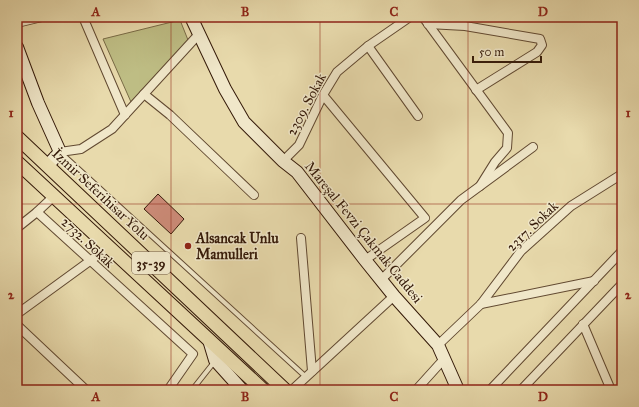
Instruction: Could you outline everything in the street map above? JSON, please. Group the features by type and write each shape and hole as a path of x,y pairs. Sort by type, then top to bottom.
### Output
{"main road":[{"name":"İzmir Seferihisar Yolu","path":"17,137 285,390"},
{"name":"35-39","path":"17,162 263,390"}],"street":[{"path":"17,23 42,17"},
{"path":"83,17 125,115"},
{"name":"Mareşal Fevzi Çakmak Caddesi","path":"190,17 225,89 244,122 283,161 297,172 394,296 438,345 458,390"},
{"name":"2309. Sokak","path":"283,161 300,145 337,72 368,46 410,17"},
{"path":"423,17 508,133 507,148 495,162 480,186"},
{"path":"428,24 465,26 540,39 542,46 537,52 476,90"},
{"path":"48,165 60,152 81,149 112,129 199,34"},
{"path":"368,46 418,116"},
{"path":"17,47 38,103 60,152"},
{"path":"144,94 170,116 254,196"},
{"path":"324,95 425,218 365,260"},
{"path":"381,280 461,200 533,147"},
{"name":"2317. Sokak","path":"438,345 481,304 522,251 571,206 622,174"},
{"path":"17,228 53,197"},
{"name":"2732. Sokak","path":"37,212 193,354 168,390"},
{"path":"301,238 309,374"},
{"path":"17,314 109,247"},
{"path":"490,390 622,251"},
{"path":"481,304 594,281"},
{"path":"520,390 622,284"},
{"path":"292,390 394,296"},
{"path":"583,324 612,390"},
{"path":"17,325 86,390"},
{"path":"209,340 215,360 242,390"},
{"path":"416,390 444,359"}],"lane":[{"path":"60,152 309,374"},
{"path":"192,390 215,360"}],"shaded area":[{"path":"180,20 188,40 131,102 103,39"}],"building":[{"path":"158,194 184,219 171,234 144,209"}],"place":[{"name":"Alsancak Unlu Mamulleri","path":"188,246"}]}
